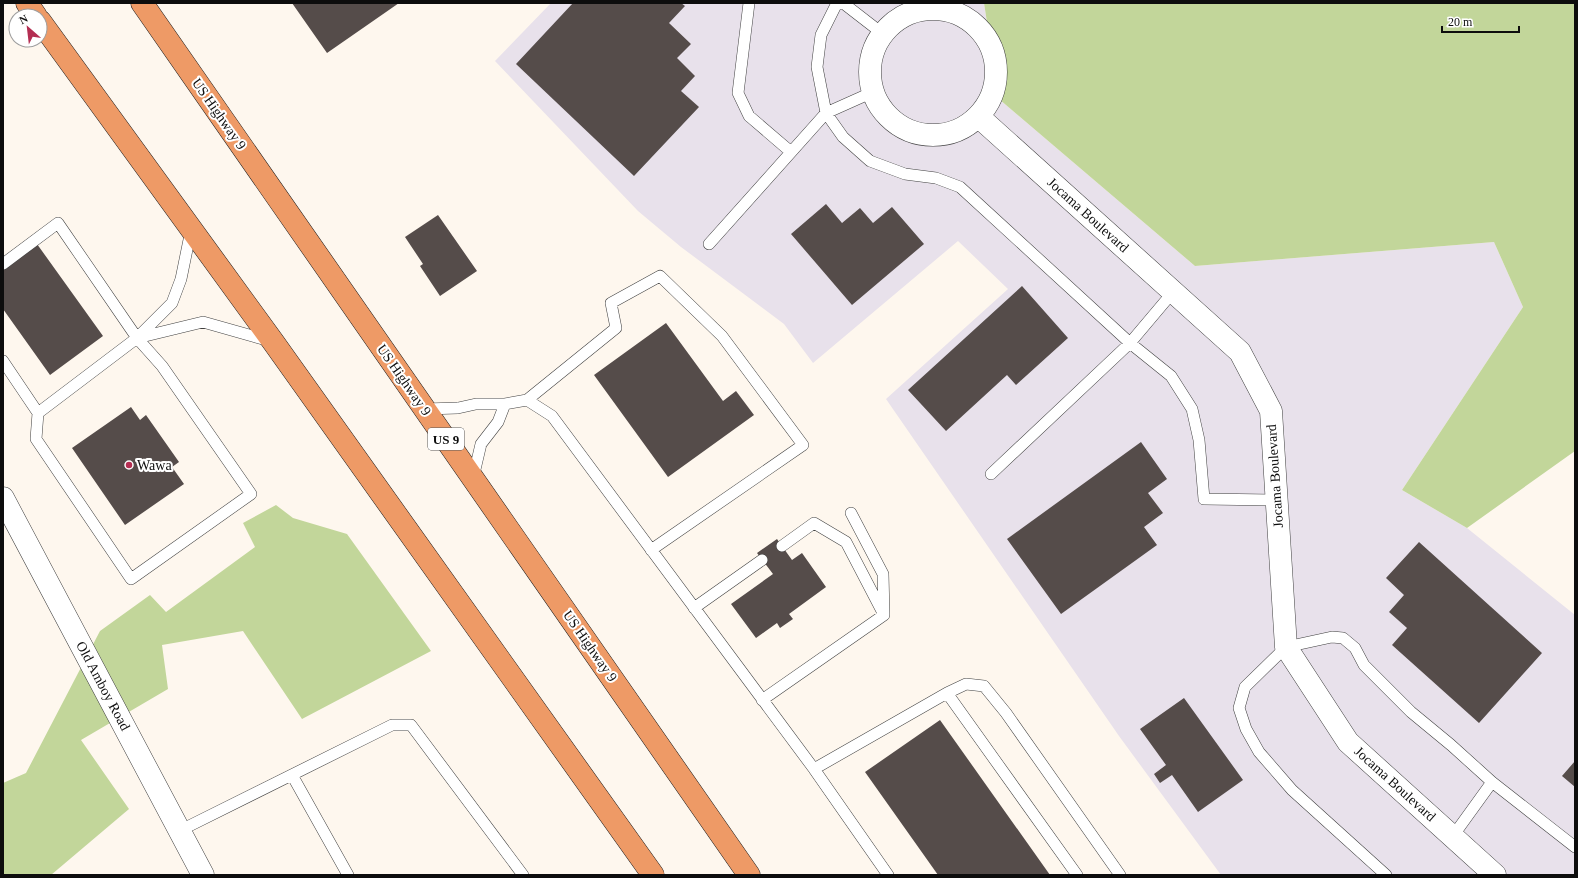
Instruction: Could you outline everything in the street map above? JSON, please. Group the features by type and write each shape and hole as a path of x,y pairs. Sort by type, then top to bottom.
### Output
{"highway":[{"name":"US Highway 9","path":"142,3 749,875"},
{"path":"48,33 274,343 653,875"}],"street":[{"path":"922,9 942,9 962,15 978,26 993,48 997,68 995,88 988,106 979,117 963,129 944,135 924,136 905,130 889,118 877,102 870,83 870,63 876,44 883,34 887,28 904,16 922,9"},
{"name":"Jocama Boulevard","path":"979,117 1240,352 1271,411 1286,647 1348,742 1495,875"},
{"name":"Old Amboy Road","path":"3,498 203,875"}],"lane":[{"path":"749,3 738,93 750,116 791,152"},
{"path":"837,3 821,35 817,67 826,113 843,137 870,161 905,174 936,178 960,187 1130,343 1171,376 1192,409 1199,440 1204,499 1276,500"},
{"path":"843,3 883,34"},
{"path":"709,244 826,113 873,92"},
{"path":"3,264 58,223 137,338 162,366 251,494 131,579 36,439 38,413 3,361"},
{"path":"38,413 137,338 172,303 181,279 191,229"},
{"path":"425,410 458,408 476,404 505,404 527,400 616,328 611,303 660,276 722,336 804,445 651,550"},
{"path":"991,474 1130,343 1173,292"},
{"path":"137,338 203,322 274,343"},
{"path":"527,400 552,416 814,769 888,875"},
{"path":"473,478 481,444 498,422 505,404"},
{"path":"851,513 883,574 884,615"},
{"path":"782,546 814,523 846,542 884,615"},
{"path":"694,608 762,560"},
{"path":"762,700 884,615"},
{"path":"1386,875 1292,790 1259,752 1246,729 1239,708 1245,687 1286,647 1332,637 1342,638 1355,648 1364,665 1412,712 1452,745 1492,782 1575,847"},
{"path":"814,769 947,693 966,684 984,686 1006,713 1120,875"},
{"path":"947,693 1077,875"},
{"path":"180,831 392,725 411,726 522,875"},
{"path":"292,775 348,875"},
{"path":"1453,836 1492,782"}],"shaded area":[{"path":"551,3 984,3 999,99 1195,266 1494,242 1523,307 1402,490 1467,528 1575,615 1575,875 1221,875 1119,736 886,399 1008,289 958,241 813,363 784,324 681,247 638,211 495,61"}],"green space":[{"path":"984,3 1575,3 1575,451 1467,528 1402,490 1523,307 1494,242 1195,266 999,99"},
{"path":"276,505 293,518 347,534 431,651 302,719 243,631 162,645 168,689 81,740 129,809 51,875 3,875 3,783 26,773 100,631 150,595 166,612 255,547 243,523"}],"building":[{"path":"292,3 399,3 327,53"},
{"path":"573,3 681,3 685,6 669,23 691,44 677,58 695,76 681,91 699,107 634,176 516,64"},
{"path":"826,204 842,223 860,208 873,223 892,207 924,244 852,305 791,234"},
{"path":"438,215 477,271 440,296 420,266 423,264 405,237"},
{"path":"37,244 103,336 50,375 3,309 3,270"},
{"path":"1022,286 1068,338 1016,385 1007,375 946,431 908,390"},
{"path":"666,323 723,401 736,391 754,415 668,477 594,375"},
{"name":"Wawa","path":"131,407 140,420 146,415 179,462 172,467 184,484 125,525 72,448"},
{"path":"1141,442 1167,479 1148,493 1163,513 1144,527 1157,545 1061,614 1007,539"},
{"path":"777,539 792,560 802,553 826,587 789,614 793,619 780,628 777,623 756,638 731,604 773,574 757,553"},
{"path":"1419,542 1542,653 1479,723 1392,645 1407,628 1389,612 1404,595 1386,578"},
{"path":"1184,698 1243,780 1198,812 1172,775 1160,783 1154,774 1166,765 1140,729"},
{"path":"940,720 1050,875 938,875 865,772"},
{"path":"1575,761 1575,787 1562,776"}],"place":[{"name":"Wawa","path":"129,465"}]}
